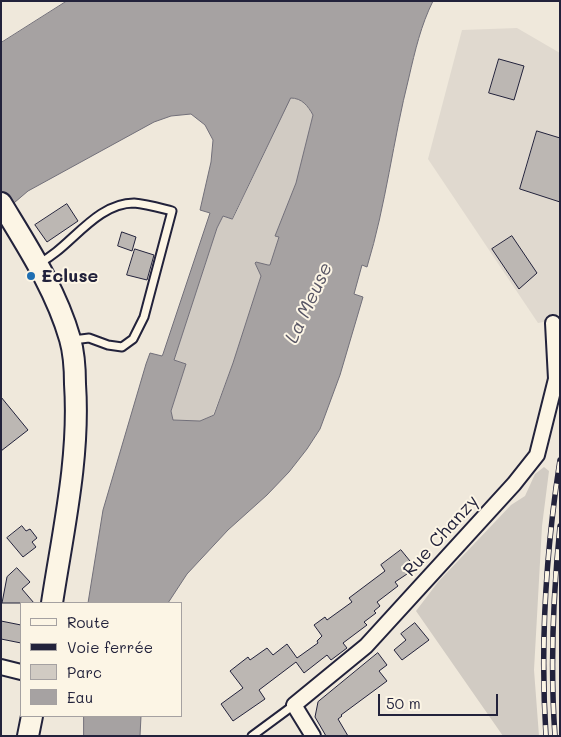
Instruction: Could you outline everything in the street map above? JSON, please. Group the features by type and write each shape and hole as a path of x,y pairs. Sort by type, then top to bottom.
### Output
{"street":[{"path":"1,203 38,265 60,307 70,340 75,371 77,408 74,451 52,602"},
{"name":"Rue Chanzy","path":"294,705 366,646 508,491 538,455 556,379 553,323"},
{"path":"1,667 20,672"},
{"path":"294,705 313,736"},
{"path":"28,736 32,717"}],"lane":[{"path":"38,265 55,253 94,219 112,208 132,203 172,211 144,317 133,339 122,347 108,345 89,338 70,340"},
{"path":"252,736 294,705"}],"shaded area":[{"path":"517,28 560,53 560,319 538,323 428,159 462,30"}],"green space":[{"path":"291,98 298,99 304,103 313,115 296,183 275,236 279,237 270,265 255,263 261,276 233,363 213,415 200,421 173,420 171,411 186,364 174,360 217,228 223,216 233,219"},
{"path":"544,467 549,471 542,526 534,670 539,736 503,736 416,611 438,582 511,505 525,496 535,474"}],"water":[{"name":"La Meuse","path":"67,1 433,1 422,29 403,101 374,244 367,267 362,265 354,294 363,297 340,375 320,429 289,472 267,495 228,530 187,574 169,602 88,602 103,510 146,364 150,353 162,356 163,354 210,213 200,210 211,162 213,140 205,125 191,114 171,116 154,122 28,191 1,214 1,43","holes":["291,98 298,99 304,103 313,115 296,183 275,236 279,237 270,265 255,263 261,276 214,415 200,421 173,420 171,411 186,364 174,360 217,228 223,216 232,219"]},
{"path":"84,717 141,717 140,736 84,736"}],"building":[{"path":"499,59 524,66 514,100 489,93"},
{"path":"537,131 560,138 560,202 520,189"},
{"path":"67,204 78,221 47,242 35,225"},
{"path":"122,232 136,237 132,251 118,246"},
{"path":"512,236 537,273 519,289 492,249"},
{"path":"135,249 154,255 147,280 127,275"},
{"path":"1,397 28,430 1,451"},
{"path":"22,526 26,531 30,529 37,538 32,542 36,547 23,557 7,538"},
{"path":"401,550 410,561 402,567 407,574 395,582 398,586 377,602 380,606 374,611 376,613 364,622 367,625 343,643 347,648 331,660 327,655 304,673 296,662 259,690 265,699 233,721 221,704 243,688 230,671 248,657 250,660 267,648 273,655 287,644 297,658 318,643 317,641 322,636 314,625 325,617 327,620 352,602 349,598 385,571 381,565"},
{"path":"17,568 30,582 22,589 33,602 2,603 7,577"},
{"path":"1,621 20,625 20,643 1,639"},
{"path":"415,623 429,640 402,660 394,650 406,640 401,634"},
{"path":"378,653 387,665 379,671 387,681 338,719 348,736 326,736 315,717 318,702"}],"railway":[{"path":"546,736 544,632 551,529 560,460"},
{"path":"555,736 553,631 560,526"}],"place":[{"name":"Ecluse","path":"31,276"}]}
